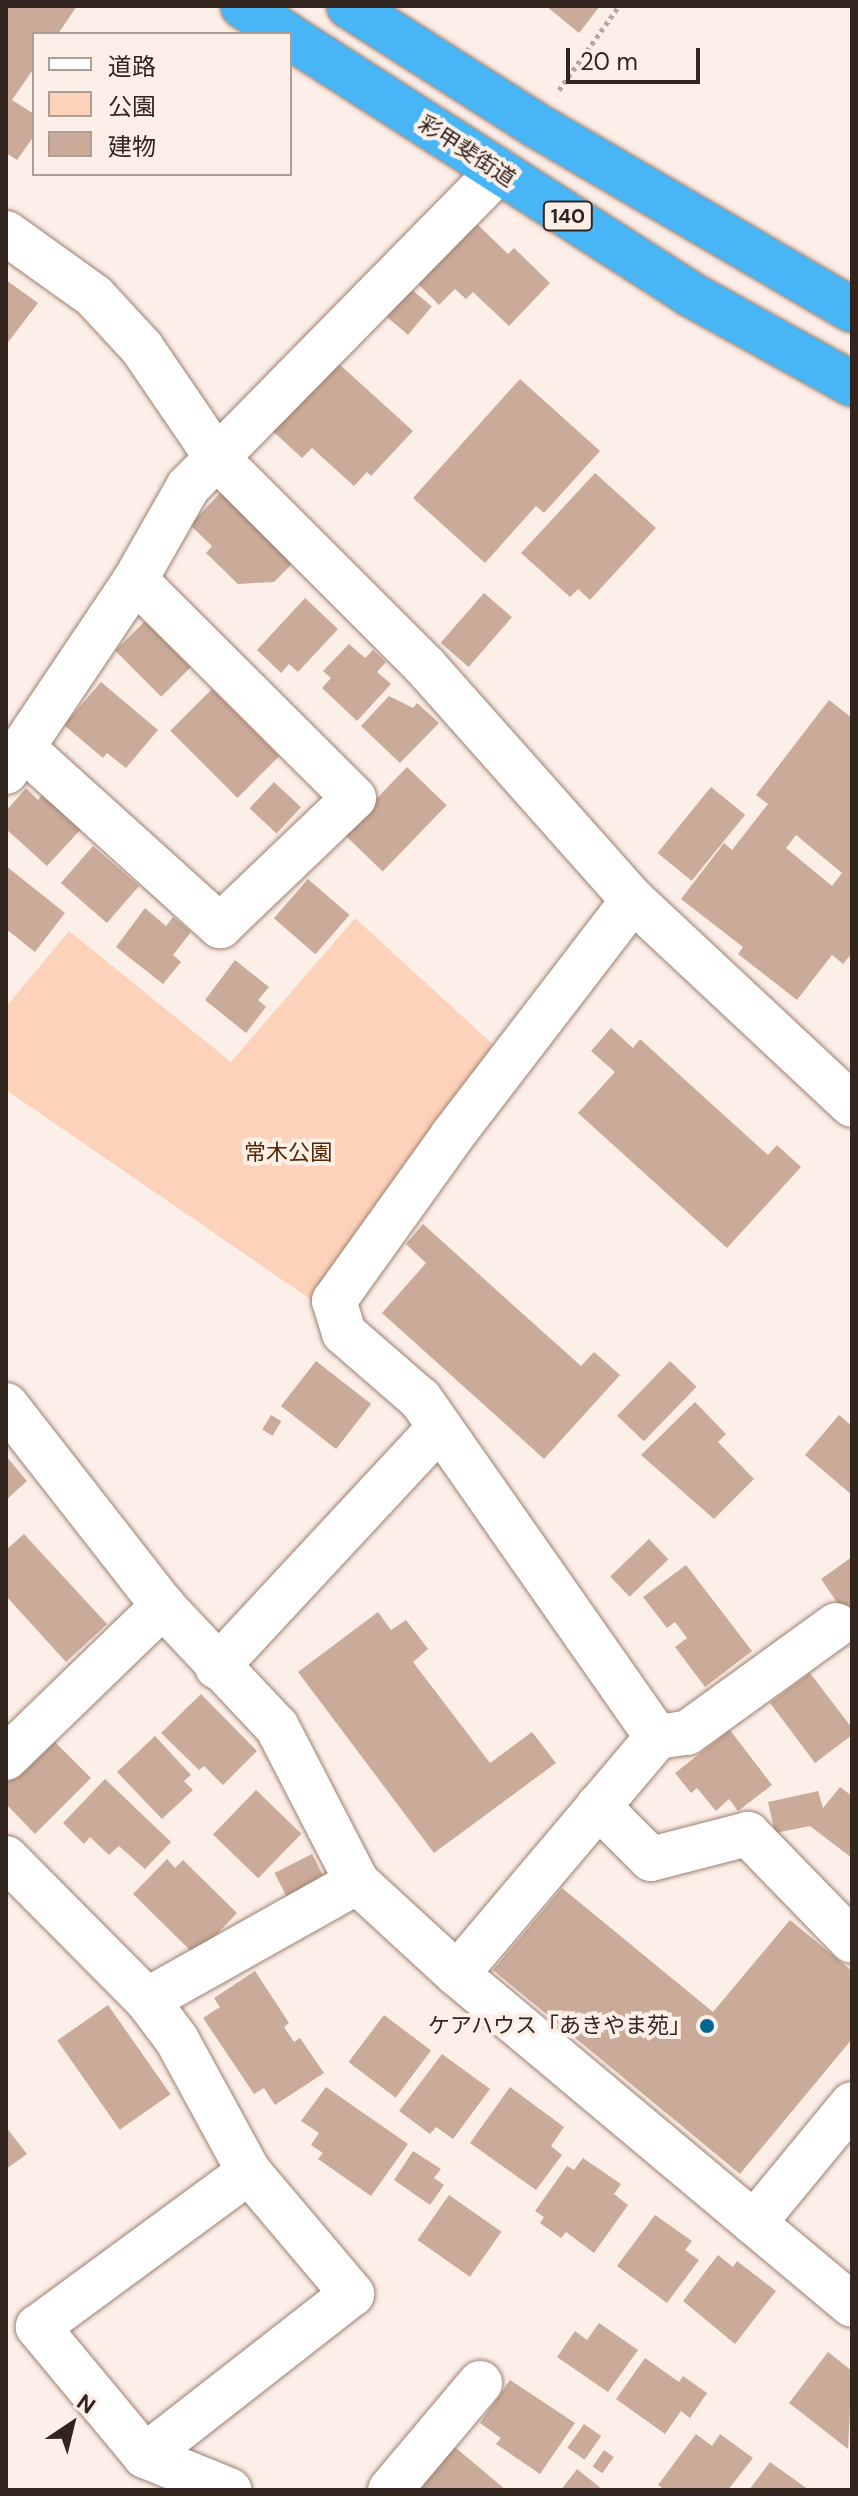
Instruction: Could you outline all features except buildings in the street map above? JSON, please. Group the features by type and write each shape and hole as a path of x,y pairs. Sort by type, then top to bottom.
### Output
{"highway":[{"name":"彩甲斐街道","path":"243,6 283,32"},
{"path":"349,6 534,124 852,310"},
{"name":"彩甲斐街道","path":"292,38 688,293 852,384"}],"street":[{"path":"135,580 354,798 220,926 14,760 135,580 188,487 498,171"},
{"path":"6,233 94,296 142,348 217,458 425,666 633,900 852,1105"},
{"path":"633,900 452,1136 334,1301 344,1333 420,1399 437,1430 657,1737"},
{"path":"6,1405 163,1606 217,1667 277,1727 357,1882 457,1974 852,2305"},
{"path":"217,1667 437,1430"},
{"path":"6,1758 163,1606"},
{"path":"457,1974 657,1737 687,1733 836,1625"},
{"path":"598,1806 651,1859 748,1834 852,1941"},
{"path":"6,1858 147,2000 177,2040 249,2172 352,2294 145,2456"},
{"path":"147,2000 357,1882"},
{"path":"754,2223 852,2104"},
{"path":"229,2490 145,2456 38,2327 249,2172"},
{"path":"390,2490 480,2383"}],"path":[{"path":"534,124 619,6"}],"green space":[{"name":"常木公園","path":"355,918 499,1050 313,1301 6,1090 6,1007 69,931 231,1062"}],"place":[{"name":"ケアハウス「あきやま苑」","path":"707,2026"}]}
